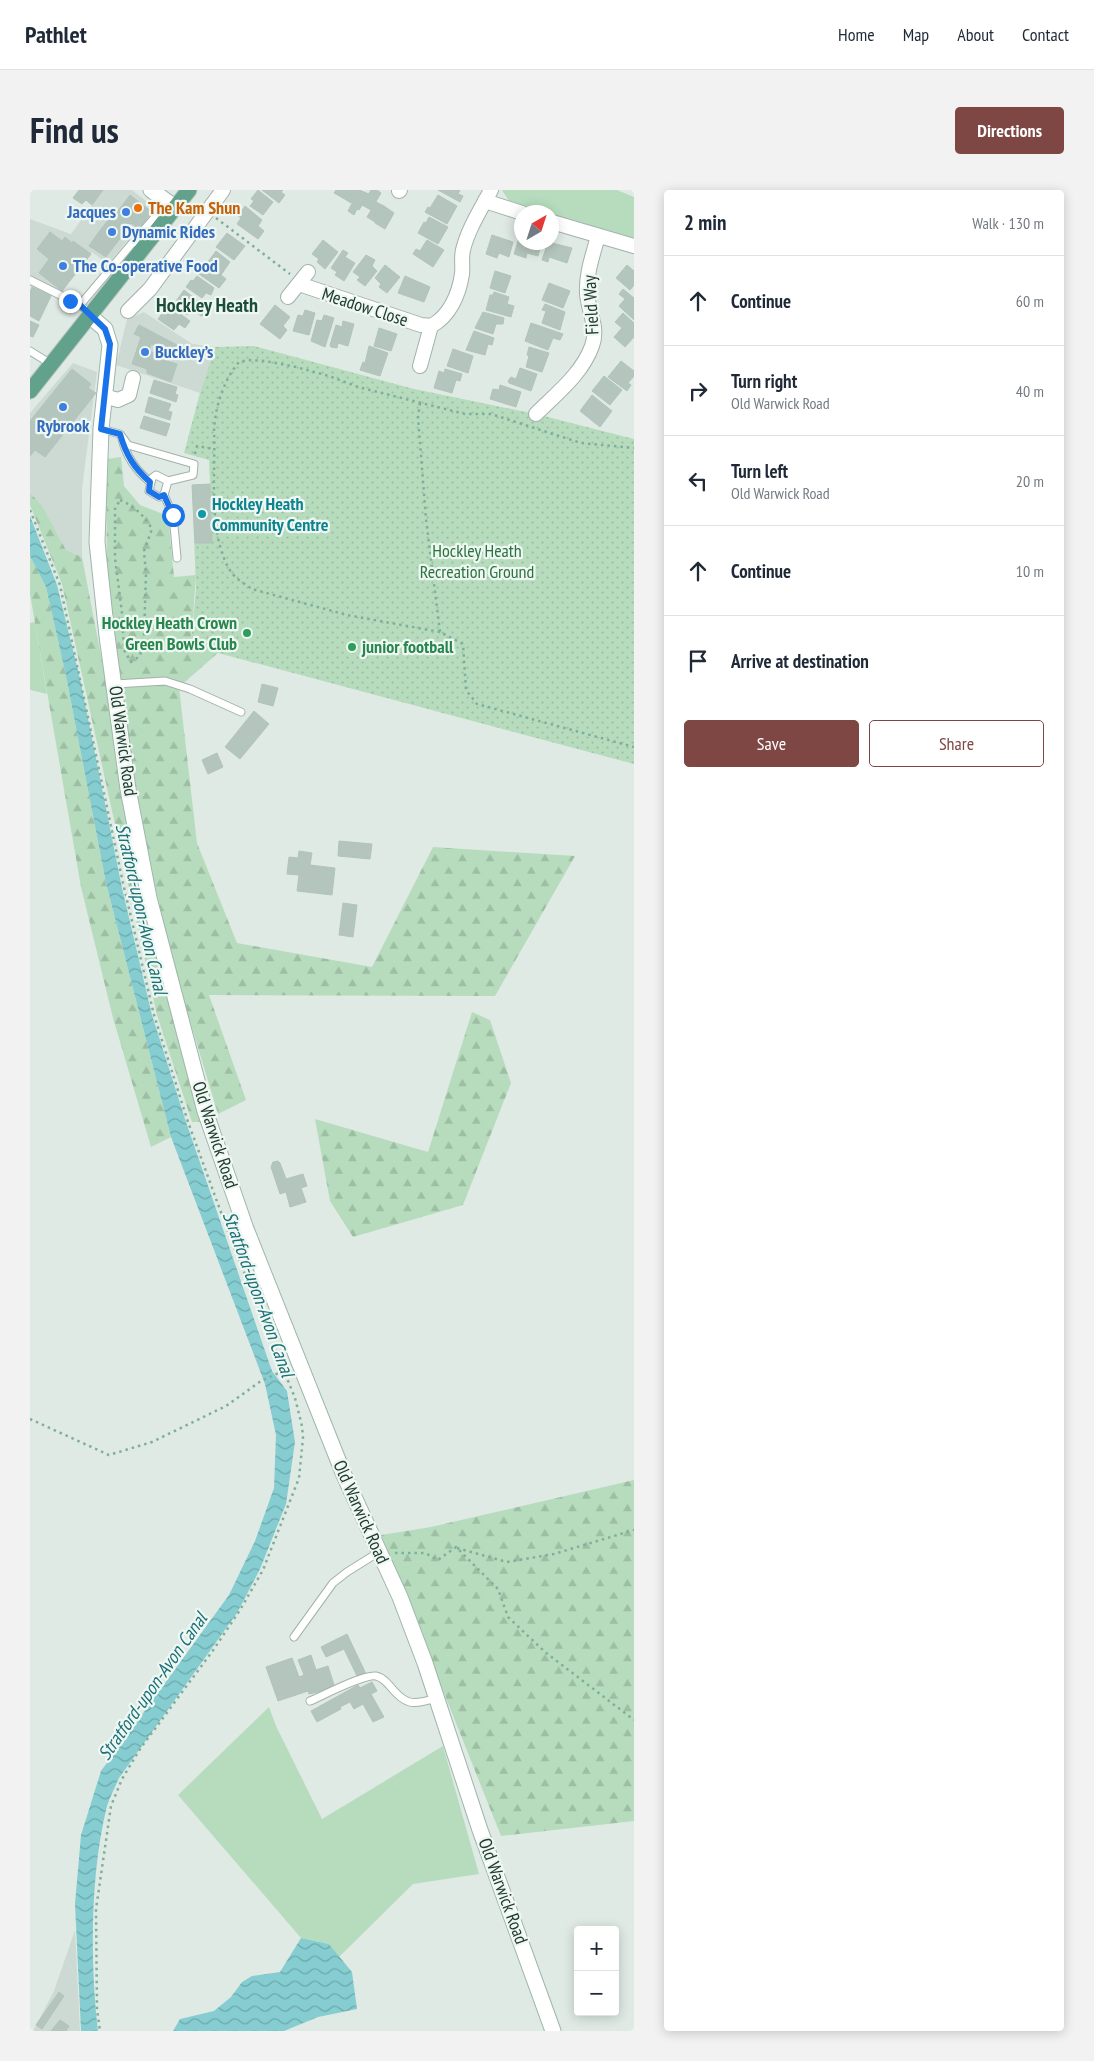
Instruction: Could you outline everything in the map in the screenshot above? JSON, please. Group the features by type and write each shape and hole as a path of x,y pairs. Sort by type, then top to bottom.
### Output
{"main road":[{"path":"151,190 176,208"},
{"path":"30,391 91,316 111,280 139,245 176,208 190,190"},
{"name":"Old Warwick Road","path":"91,316 105,329 110,344 101,429 97,542 107,636 128,789 149,898 205,1111 246,1229 344,1475 400,1597 426,1663 480,1830 553,2031"}],"street":[{"path":"128,311 150,289 223,190"},
{"name":"Meadow Close","path":"298,284 421,325 431,326 440,321 457,294 462,274 463,252 469,233 488,196 514,209"},
{"path":"559,224 634,246"},
{"name":"Field Way","path":"536,414 576,373 587,358 593,344 594,330 588,300 587,276 598,236"},
{"name":"Meadow Close","path":"288,298 308,272"},
{"name":"Meadow Close","path":"420,366 431,326"},
{"path":"104,396 118,400 129,395 133,378"}],"lane":[{"path":"139,245 155,217"},
{"path":"30,280 80,305 91,316"},
{"path":"80,305 111,280"},
{"path":"30,352 52,365"},
{"path":"101,429 120,434 128,445 194,464 193,475 168,481 156,475 152,478 149,488 151,494 159,497 164,495"},
{"path":"120,434 125,452 136,470 150,482"},
{"path":"168,481 164,495 173,515 177,558"},
{"path":"115,684 165,681 190,689 241,712"},
{"path":"294,1638 333,1583 379,1552"},
{"path":"310,1701 371,1676 378,1676 384,1680 400,1699 409,1703 420,1703 436,1697"}],"path":[{"path":"207,212 289,273 298,284"},
{"path":"634,448 580,443 491,414 465,414 264,361 248,360 238,362 228,377 215,415 216,533 232,573 243,583 252,589 348,614 440,632 463,644 466,690 477,704 634,747"},
{"path":"420,403 418,417 426,519 440,632"},
{"path":"195,455 197,446 214,449"},
{"path":"120,500 131,505 139,512 152,529 144,551 146,574 144,637 140,656 132,662 124,650 122,613 115,558 115,509 120,500"},
{"path":"100,2031 97,2009 96,1909 111,1806 122,1779 140,1749 214,1649 240,1610 262,1570 299,1478 302,1426 296,1398 277,1355"},
{"path":"30,1419 109,1455 152,1442 226,1406 261,1381 284,1371"},
{"path":"456,1547 507,1562 554,1554 634,1530"},
{"path":"379,1552 425,1553 438,1560 456,1547"},
{"path":"456,1547 498,1589 508,1617 545,1652 634,1720"}],"shaded area":[{"path":"103,190 132,190 155,208 108,264 92,252 62,291 51,296 30,286 30,219 71,234"},
{"path":"144,312 192,344 215,347 200,393 116,365 127,319"},
{"name":"Rybrook","path":"73,363 97,372 82,489 82,557 66,550 42,505 30,493 30,413"},
{"path":"75,1930 80,2031 33,2031 54,1991"}],"green space":[{"path":"502,190 617,190 634,197 634,240 559,217 559,205 522,205 509,201"},
{"name":"Hockley Heath Recreation Ground","path":"254,346 414,389 536,414 634,439 634,764 218,653 191,642 196,589 192,485 210,484 209,460 184,453 215,347"},
{"path":"121,457 124,486 140,505 168,516 174,577 196,575 191,642 218,653 179,687 197,843 237,943 372,967 433,847 575,856 495,996 209,995 246,1100 218,1114 177,978 131,787 107,579 106,459"},
{"path":"30,493 42,505 66,550 82,557 112,713 131,838 200,1122 192,1122 157,1015 62,584 30,505"},
{"path":"30,556 46,587 66,676 106,883 171,1137 151,1147 113,1018 81,887 30,594"},
{"path":"35,622 47,694 30,690 30,623"},
{"path":"472,1012 490,1020 511,1083 463,1205 353,1237 330,1201 315,1119 428,1152"},
{"path":"634,1480 634,1821 501,1836 381,1535 431,1527"},
{"path":"269,1707 276,1726 322,1819 443,1746 479,1874 413,1884 339,1957 329,1944 301,1938 178,1795"}],"water":[{"path":"30,516 57,585 80,679 122,888 152,1015 186,1122 272,1371 287,1391 295,1442 286,1504 260,1569 237,1613 119,1778 107,1806 97,1860 93,1918 95,2004 98,2031 81,2031 75,1904 81,1835 101,1771 229,1595 255,1541 274,1488 276,1435 265,1384 171,1137 106,883 66,676 46,587 30,556"},
{"path":"301,1938 329,1944 352,1972 357,2009 318,2017 284,2031 173,2031 180,2019 214,2011 231,1997 242,1982 252,1976 280,1972"}],"building":[{"path":"79,190 103,190 92,205 86,200 82,204 73,198"},
{"path":"258,190 273,202 263,215 250,206 254,201 251,199"},
{"path":"262,190 283,190 281,192 285,195 279,203"},
{"path":"336,190 348,190 343,198 334,193"},
{"path":"348,190 359,190 351,203 343,198"},
{"path":"359,190 369,194 354,215 348,211"},
{"path":"371,190 377,190 381,193 371,210 362,205"},
{"path":"438,190 460,190 458,194 463,196 460,202"},
{"name":"The Kam Shun","path":"130,195 152,212 146,220 124,203"},
{"path":"438,195 457,206 447,224 425,212 428,207 430,208"},
{"path":"376,202 384,206 375,222 367,217"},
{"name":"Jacques","path":"124,203 146,220 139,229 131,223 126,231 111,220"},
{"path":"245,206 262,220 258,226 264,231 258,239 237,224 241,218 238,216"},
{"path":"384,206 394,213 385,229 375,223"},
{"path":"429,217 448,227 438,244 418,233"},
{"name":"Dynamic Rides","path":"109,219 126,231 115,245 98,233"},
{"name":"The Co-operative Food","path":"50,232 62,241 65,237 72,243 73,241 91,254 62,291 39,273 49,259 37,249"},
{"path":"98,233 115,245 106,257 89,246"},
{"path":"227,233 245,246 234,260 216,247"},
{"path":"492,235 513,242 509,257 499,253 497,258 486,254"},
{"path":"323,240 338,252 325,269 317,262 319,259 312,254"},
{"path":"427,240 444,250 433,267 413,254 416,249 420,251"},
{"path":"559,245 572,248 567,263 549,257 548,262 542,260 545,250 559,250"},
{"path":"343,250 348,253 345,257 355,263 344,281 335,275 337,272 331,268"},
{"path":"515,250 540,250 538,256 527,253 526,258 514,254"},
{"path":"216,251 230,262 221,275 226,279 219,288 199,274"},
{"path":"366,255 375,260 372,266 377,271 365,286 357,280 360,277 353,272"},
{"path":"385,265 400,277 387,293 379,287 381,284 375,278"},
{"path":"627,265 634,271 634,285 630,290 616,278"},
{"path":"495,271 511,276 505,293 490,288"},
{"path":"197,276 214,288 211,295 206,293 202,298 186,287"},
{"path":"405,276 430,287 424,302 398,293"},
{"path":"549,283 570,291 563,308 542,300"},
{"path":"32,287 51,296 39,321 30,316 30,292"},
{"path":"623,289 634,298 634,320 619,306 625,299 619,294"},
{"path":"184,290 207,308 204,315 201,316 192,309 187,315 174,304"},
{"path":"494,292 509,297 507,304 514,306 511,317 486,310 490,295 493,295"},
{"path":"545,304 565,312 560,330 542,323 546,311 542,310"},
{"path":"275,305 290,317 283,326 287,330 280,339 260,324"},
{"path":"171,307 190,321 185,328 179,324 174,330 158,319 164,311 167,313"},
{"path":"305,310 315,313 309,335 293,331 298,315 303,316"},
{"path":"483,312 504,318 503,324 496,324 493,334 475,328"},
{"path":"623,313 634,323 634,337 625,347 614,337 622,328 615,322"},
{"path":"324,315 334,318 325,347 311,341 317,320 322,321"},
{"path":"30,321 39,325 33,337 30,336"},
{"path":"343,321 354,324 348,346 338,343 337,348 331,347 336,325 342,327"},
{"path":"531,323 563,334 560,340 553,338 548,350 525,341"},
{"name":"Buckley’s","path":"139,325 177,345 172,354 151,344 149,351 158,354 157,358 177,364 171,382 147,373 147,369 132,364 141,337 134,334"},
{"path":"379,328 397,334 391,351 374,346"},
{"path":"474,331 494,338 492,345 488,344 485,355 466,350"},
{"path":"369,346 388,353 380,376 360,370 363,362 365,363"},
{"path":"529,347 549,353 542,372 526,367"},
{"path":"453,349 473,356 468,373 447,366"},
{"path":"621,361 634,371 634,376 628,383 631,385 627,391 608,377"},
{"path":"520,368 537,374 531,391 508,381 511,377 516,379"},
{"name":"Rybrook","path":"72,369 91,384 88,388 96,393 45,457 35,450 30,456 30,421"},
{"path":"445,369 462,374 460,381 456,380 452,393 434,388 439,371 444,373"},
{"path":"604,376 622,390 610,405 592,391"},
{"path":"154,380 177,387 175,394 178,395 176,402 150,393"},
{"path":"500,385 521,392 516,407 490,399 493,389 499,390"},
{"path":"592,395 612,411 600,427 580,411"},
{"path":"149,397 171,404 168,411 172,412 170,420 145,412"},
{"path":"144,416 170,424 166,436 140,428"},
{"name":"Hockley Heath Community Centre","path":"210,484 212,543 195,543 192,485"},
{"path":"262,684 278,688 273,706 258,702"},
{"path":"254,711 269,724 240,759 225,747"},
{"path":"217,753 223,767 208,774 202,760"},
{"path":"339,841 372,844 370,859 338,856"},
{"path":"299,851 312,853 310,865 335,868 332,895 297,891 299,875 287,874 289,857 298,858"},
{"path":"343,903 357,905 353,937 339,935"},
{"path":"278,1161 286,1179 303,1174 307,1186 301,1188 306,1202 290,1207 286,1192 280,1194 271,1167 273,1162"},
{"path":"347,1634 367,1676 359,1680 344,1649 326,1657 321,1647"},
{"path":"311,1655 316,1670 328,1666 335,1688 309,1694 308,1691 278,1701 266,1667 292,1658 299,1677 304,1675 298,1660"},
{"path":"372,1682 377,1691 371,1694 384,1717 373,1722 363,1704 354,1709 350,1702 317,1722 311,1711 358,1685 360,1688"},
{"path":"59,1992 64,1996 42,2029 36,2025"},
{"path":"60,2020 69,2026 66,2031 51,2031"}],"place":[{"name":"The Kam Shun","path":"138,208"},
{"name":"Jacques","path":"126,212"},
{"name":"Dynamic Rides","path":"112,232"},
{"name":"The Co-operative Food","path":"63,266"},
{"name":"Buckley’s","path":"145,352"},
{"name":"Rybrook","path":"63,407"},
{"name":"Hockley Heath Community Centre","path":"202,514"},
{"name":"Hockley Heath Crown Green Bowls Club","path":"247,633"},
{"name":"junior football","path":"352,647"}],"district":[{"name":"Hockley Heath","path":"207,305"}],"route":[{"path":"70,301 80,305 92,315 91,317 105,329 110,344 101,429 120,434 125,452 136,470 150,482 149,491 151,494 159,497 164,495 173,515"}],"water label":[{"name":"Stratford-upon-Avon Canal","path":"142,909"},
{"name":"Stratford-upon-Avon Canal","path":"259,1294"},
{"name":"Stratford-upon-Avon Canal","path":"152,1686"}]}
